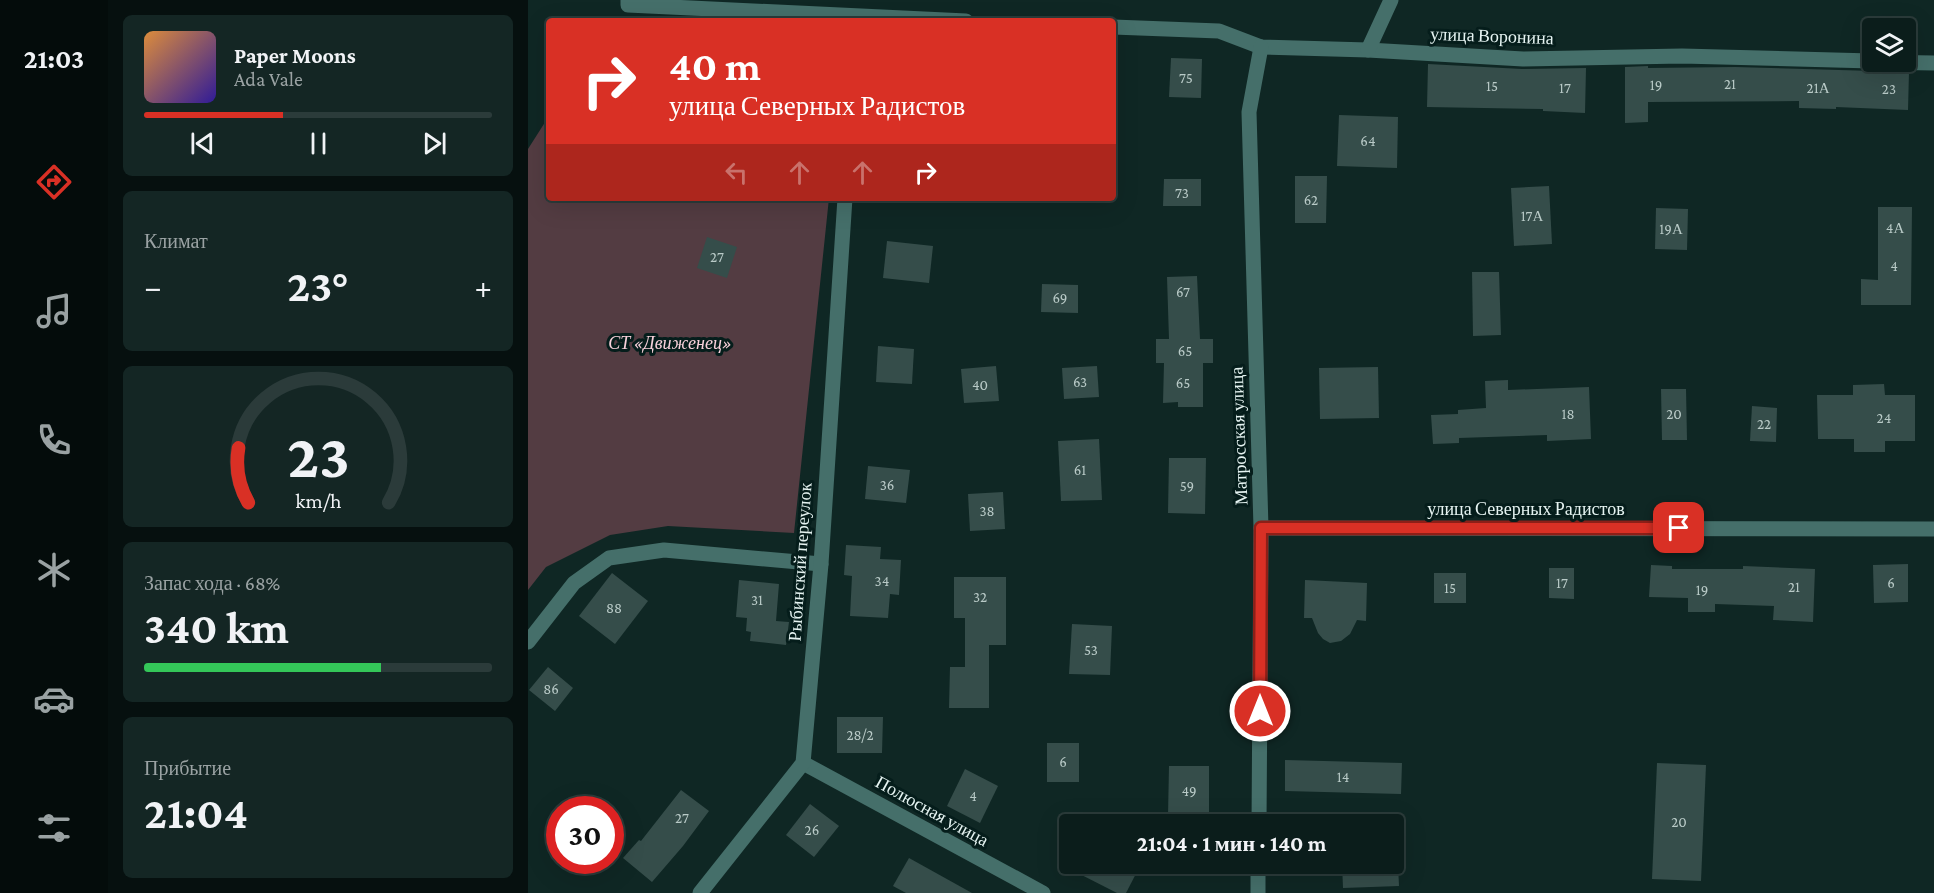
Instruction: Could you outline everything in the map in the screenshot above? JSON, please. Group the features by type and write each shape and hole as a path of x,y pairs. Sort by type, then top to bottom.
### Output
{"street":[{"path":"1368,50 1391,0"},
{"path":"628,2 844,18"},
{"name":"улица Воронина","path":"1116,27 1219,31 1261,47 1368,50 1523,59 1682,56 1862,62"},
{"name":"Матросская улица","path":"1259,814 1261,528 1249,112 1261,47"},
{"name":"улица Воронина","path":"1916,63 1934,63"},
{"name":"Рыбинский переулок","path":"803,762 820,564 845,201"},
{"name":"улица Северных Радистов","path":"1261,528 1934,529"},
{"path":"528,642 574,583 609,558 664,550 820,564"},
{"path":"700,893 803,762"},
{"name":"Полюсная улица","path":"803,762 1043,893"},
{"path":"1258,874 1258,893"}],"green space":[{"name":"СТ «Движенец»","path":"546,121 546,201 829,201 794,533 668,526 610,535 546,567 528,590 528,149"}],"building":[{"path":"1171,58 1202,59 1201,98 1169,97"},
{"path":"1428,64 1522,69 1586,68 1585,113 1543,111 1543,109 1427,107"},
{"path":"1625,67 1735,67 1909,72 1908,110 1799,108 1799,101 1648,102 1648,122 1625,123"},
{"path":"1339,115 1398,117 1397,168 1337,166"},
{"path":"1295,176 1327,176 1326,223 1295,223"},
{"path":"1164,179 1201,179 1201,206 1163,206"},
{"path":"1549,186 1552,244 1514,246 1511,188"},
{"path":"1878,207 1912,207 1911,305 1861,305 1861,279 1878,280"},
{"path":"1656,208 1688,209 1687,250 1655,249"},
{"path":"707,237 737,247 727,278 697,268"},
{"path":"887,241 933,246 929,283 883,278"},
{"path":"1472,272 1499,272 1501,335 1473,336"},
{"path":"1197,276 1200,339 1213,339 1213,363 1203,363 1203,407 1178,407 1178,402 1163,403 1164,363 1156,363 1156,339 1169,339 1167,277"},
{"path":"1042,284 1078,285 1078,313 1041,312"},
{"path":"878,346 914,349 912,384 876,382"},
{"path":"996,366 999,401 964,403 961,369"},
{"path":"1097,366 1099,397 1064,399 1062,368"},
{"path":"1378,367 1379,418 1320,419 1319,368"},
{"path":"1508,380 1508,390 1589,387 1591,439 1547,441 1547,435 1459,438 1459,443 1433,444 1431,415 1458,414 1458,410 1486,408 1485,381"},
{"path":"1884,384 1885,395 1915,395 1915,441 1885,441 1885,452 1854,452 1854,439 1818,439 1817,395 1853,395 1853,385"},
{"path":"1661,389 1686,389 1687,440 1662,440"},
{"path":"1752,406 1777,408 1776,442 1750,441"},
{"path":"1099,439 1102,500 1061,501 1058,441"},
{"path":"1169,458 1206,458 1205,514 1168,513"},
{"path":"868,466 910,470 906,503 865,499"},
{"path":"1003,492 1005,529 970,531 968,494"},
{"path":"846,545 881,547 880,559 901,560 899,595 890,594 888,618 850,616 852,576 844,575"},
{"path":"1908,564 1908,602 1874,603 1873,565"},
{"path":"1651,565 1672,566 1672,569 1743,569 1743,566 1815,569 1813,622 1773,620 1774,606 1715,604 1715,612 1688,612 1688,598 1649,597"},
{"path":"1549,568 1574,568 1574,599 1549,598"},
{"path":"612,573 648,601 615,644 579,616"},
{"path":"1434,573 1466,573 1466,603 1434,603"},
{"path":"954,577 1006,577 1006,645 989,645 989,708 949,708 950,667 965,667 965,618 954,618"},
{"path":"739,580 779,584 776,621 789,622 786,645 750,641 751,632 746,631 747,618 736,617"},
{"path":"1305,580 1367,583 1366,621 1357,620 1350,634 1341,641 1330,643 1323,639 1312,618 1304,618"},
{"path":"1072,624 1112,626 1110,675 1069,674"},
{"path":"548,667 573,688 555,711 529,690"},
{"path":"837,717 883,717 882,753 837,753"},
{"path":"1047,743 1079,743 1079,782 1047,782"},
{"path":"1285,760 1402,763 1401,794 1285,791"},
{"path":"1657,763 1706,765 1701,881 1652,879"},
{"path":"1169,766 1209,766 1209,814 1168,814"},
{"path":"965,769 998,786 980,823 947,806"},
{"path":"681,790 709,811 652,882 624,859 639,840 641,841"},
{"path":"810,804 839,826 814,857 786,835"},
{"path":"909,858 972,893 906,893 893,886"},
{"path":"1080,874 1136,874 1126,893 1117,893"},
{"path":"1342,874 1398,874 1399,886 1343,888"}],"route":[{"path":"1260,711 1261,528 1679,528"}]}
